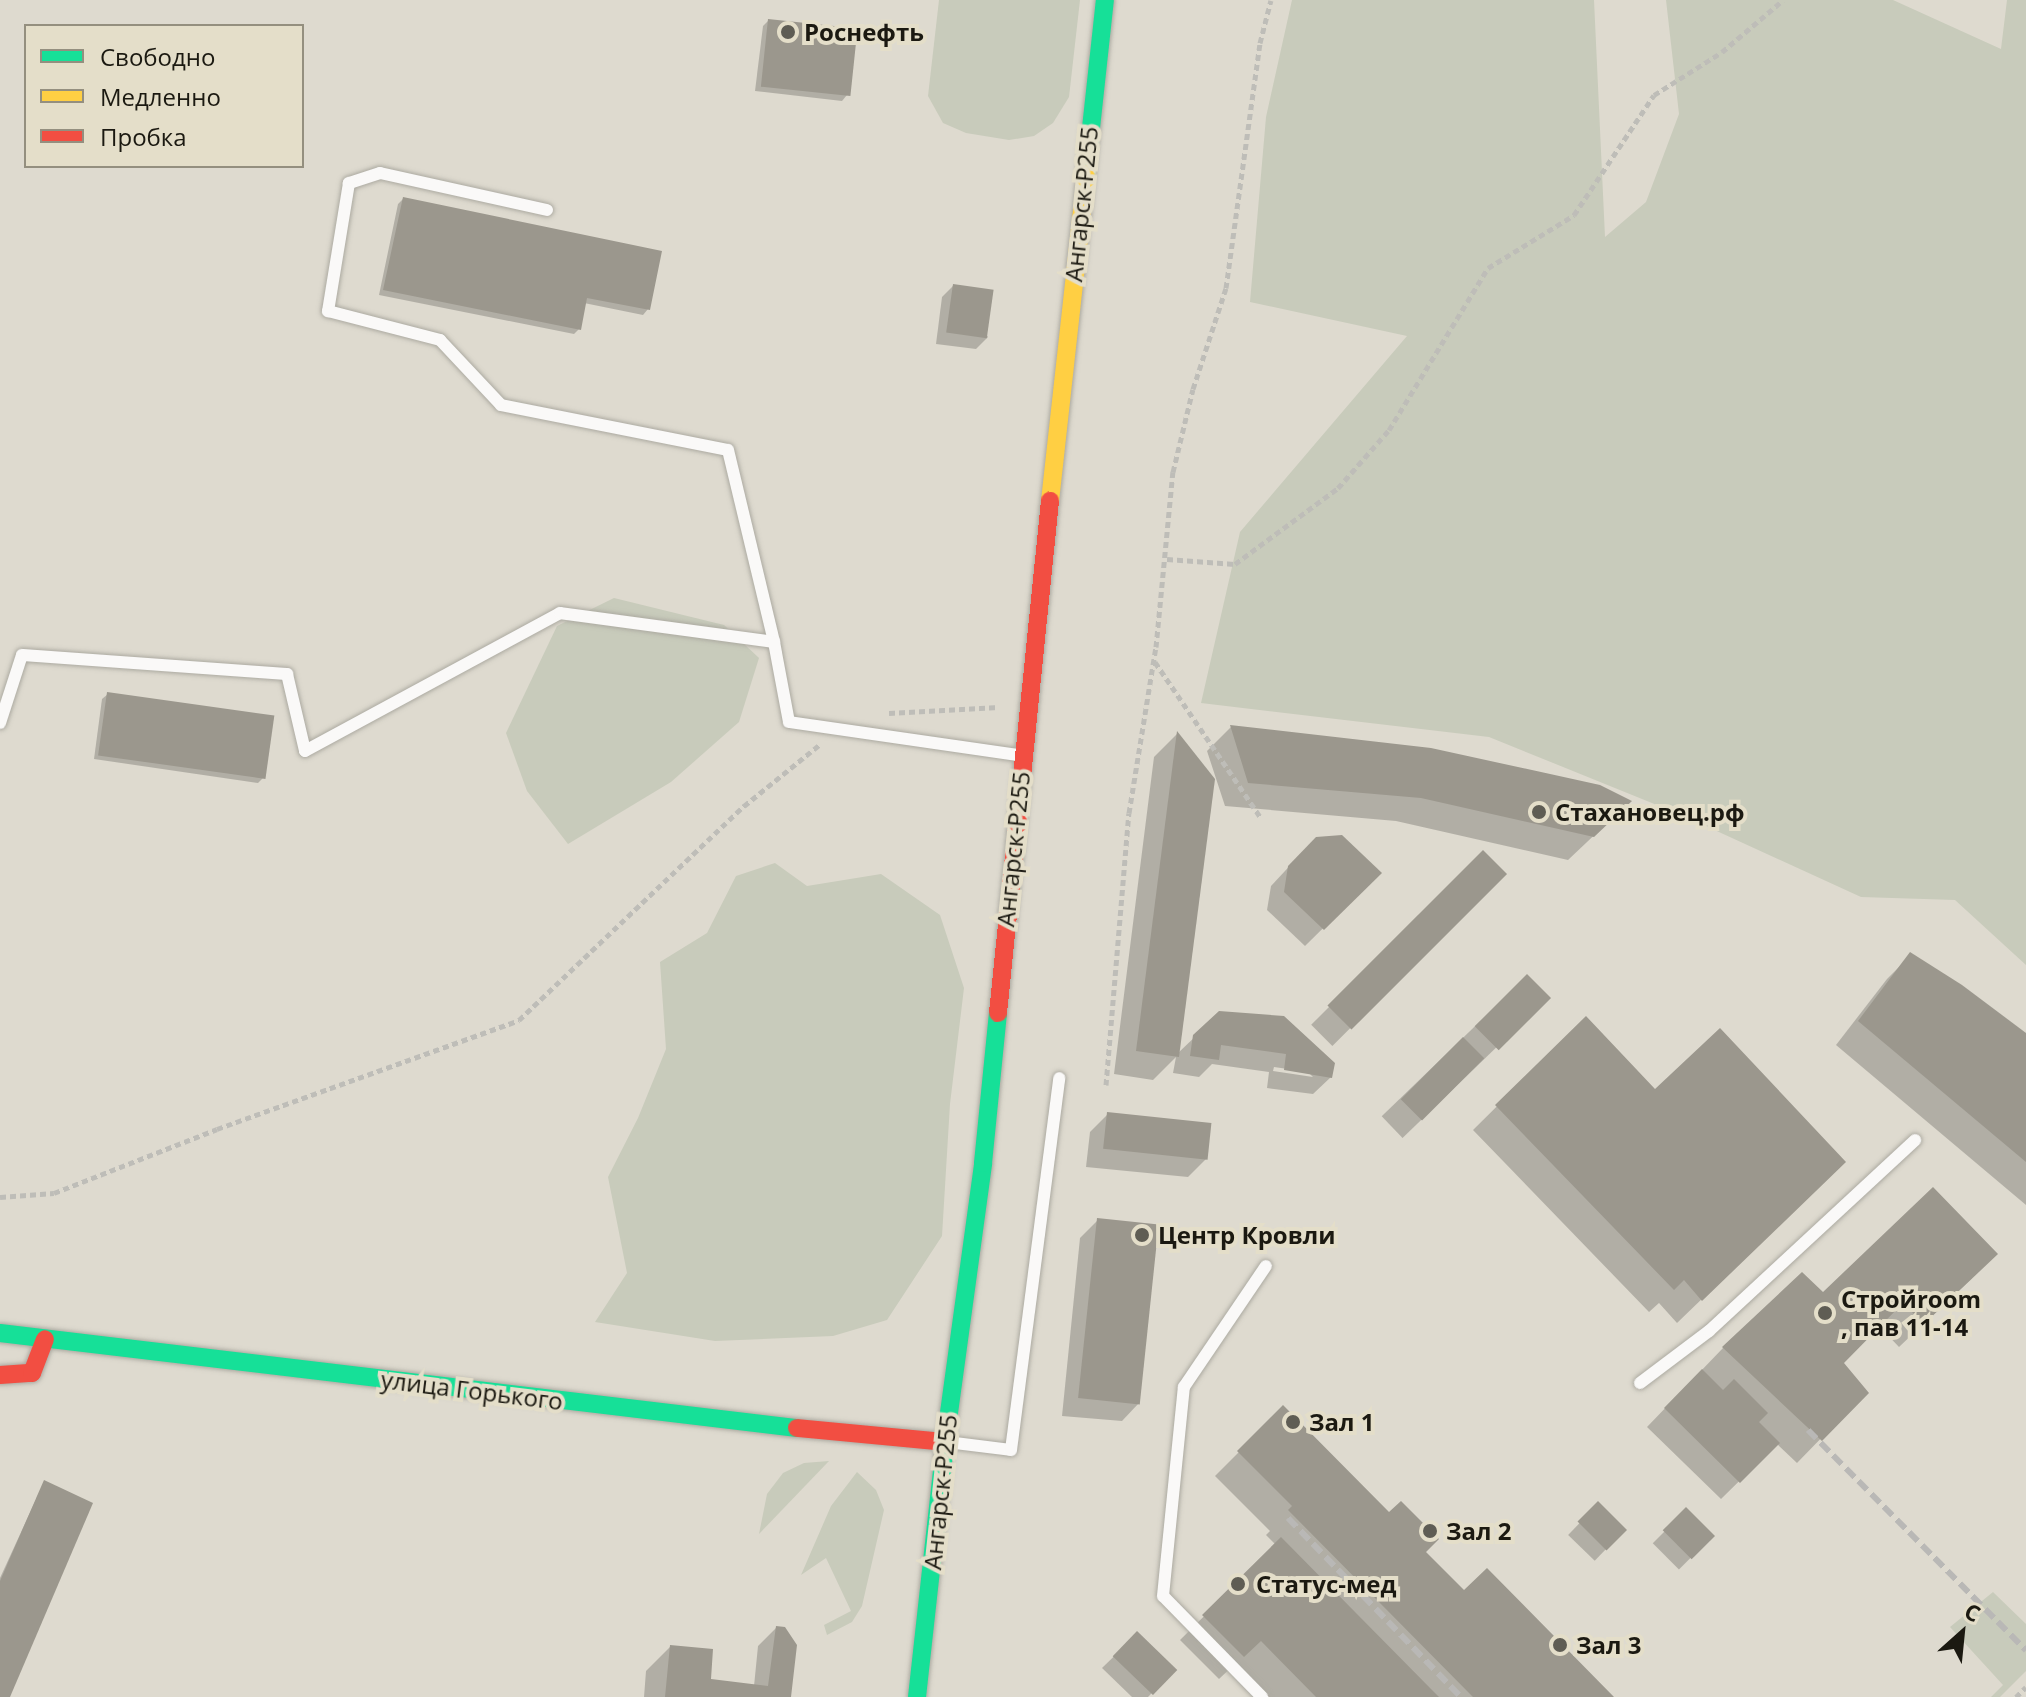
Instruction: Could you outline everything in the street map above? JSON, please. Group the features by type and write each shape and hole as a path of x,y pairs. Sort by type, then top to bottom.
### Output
{"main road":[{"name":"Ангарск-Р255","path":"917,1697 945,1442 983,1163 1028,707 1105,0"},
{"name":"улица Горького","path":"0,1333 727,1421 945,1442"},
{"path":"0,1375 32,1373 45,1339"}],"lane":[{"path":"547,210 380,173 349,183 328,311 440,340 501,405 728,450 774,642 789,722 1023,755"},
{"path":"0,723 22,655 287,674 305,751 560,613 774,642"},
{"path":"945,1442 1011,1450 1059,1078"},
{"path":"1640,1383 1709,1331 1915,1140"},
{"path":"1262,1697 1163,1596 1184,1387 1266,1266"}],"path":[{"path":"1106,1085 1129,813 1167,559 1173,472 1193,389 1226,288 1260,43 1271,0"},
{"path":"1167,559 1235,564 1338,488 1389,430 1488,268 1574,215 1654,95 1722,52 1783,0"},
{"path":"1155,662 1261,818"},
{"path":"0,1197 54,1193 217,1129 519,1020 744,806 824,741 880,714 1028,707"},
{"path":"2016,1697 2026,1687"}],"green space":[{"path":"939,0 1080,0 1069,97 1053,123 1034,136 1009,140 966,133 943,123 928,96"},
{"path":"1292,0 1594,0 1605,237 1646,202 1679,114 1666,0 1893,0 2001,49 2007,0 2026,0 2026,965 1955,900 1861,897 1684,816 1489,737 1201,703 1240,532 1407,336 1250,302 1266,117"},
{"path":"614,598 724,625 759,658 739,722 671,782 568,844 527,791 506,733 557,626"},
{"path":"775,863 807,886 881,874 940,915 964,988 950,1104 942,1236 887,1320 833,1336 715,1341 595,1322 627,1273 608,1177 638,1118 666,1049 660,962 707,933 736,876"},
{"path":"829,1461 759,1534 767,1494 783,1473 804,1463"},
{"path":"857,1472 876,1490 884,1510 862,1606 852,1622 827,1635 824,1625 851,1611 826,1558 801,1575 831,1506"},
{"path":"1993,1592 2026,1624 2026,1671 2000,1697 1991,1697 2003,1685 1950,1627"}],"building":[{"path":"768,19 858,28 850,96 761,87"},
{"path":"403,197 662,251 650,310 587,298 581,330 383,290"},
{"path":"953,284 994,290 987,338 946,333"},
{"path":"107,692 274,716 265,779 98,755"},
{"path":"1230,725 1431,748 1600,785 1632,801 1594,837 1421,798 1248,783"},
{"path":"1177,731 1215,779 1179,1057 1136,1051"},
{"path":"1342,835 1382,873 1324,930 1284,892 1288,866 1316,837"},
{"path":"1483,850 1507,874 1351,1030 1327,1006"},
{"path":"1910,952 1962,985 2026,1033 2026,1162 1858,1021"},
{"path":"1527,974 1551,998 1499,1050 1475,1026"},
{"path":"1219,1011 1284,1016 1335,1063 1332,1078 1284,1070 1286,1054 1221,1045 1219,1060 1190,1056 1193,1035"},
{"path":"1586,1016 1655,1089 1720,1028 1846,1162 1702,1301 1684,1280 1674,1290 1495,1105"},
{"path":"1463,1037 1484,1058 1422,1120 1401,1099"},
{"path":"1107,1112 1211,1123 1208,1160 1103,1149"},
{"name":"Стройroom , пав 11-14","path":"1933,1187 1998,1254 1924,1324 1903,1303 1844,1363 1869,1393 1822,1441 1722,1347 1802,1272 1823,1292"},
{"path":"1097,1218 1159,1224 1140,1404 1078,1398"},
{"path":"1702,1369 1723,1390 1734,1379 1768,1413 1759,1422 1780,1443 1740,1483 1664,1408"},
{"path":"1283,1405 1389,1512 1401,1501 1439,1539 1426,1552 1464,1590 1487,1568 1614,1697 1473,1697 1288,1510 1292,1506 1237,1451"},
{"path":"44,1480 93,1503 10,1697 0,1697 0,1581"},
{"path":"1598,1501 1627,1530 1606,1550 1577,1522"},
{"path":"1686,1507 1715,1536 1692,1559 1663,1530"},
{"path":"1281,1537 1439,1697 1316,1697 1261,1641 1244,1657 1202,1615"},
{"path":"776,1626 785,1627 797,1645 791,1697 665,1697 670,1645 713,1649 711,1679 768,1686"},
{"path":"1137,1631 1177,1670 1153,1695 1113,1656"}],"railway":[{"path":"1808,1430 2026,1650"},
{"path":"1288,1518 1461,1697"}],"traffic: fast":[{"path":"1086,174 1105,0"},
{"path":"917,1697 945,1442 983,1163 998,1013"},
{"path":"0,1333 797,1428"}],"traffic: slow":[{"path":"1050,501 1086,174"}],"traffic: jam":[{"path":"998,1013 1050,501"},
{"path":"0,1375 32,1373 45,1339"},
{"path":"797,1428 945,1442"}],"place":[{"name":"Роснефть","path":"788,32"},
{"name":"Стахановец.рф","path":"1539,812"},
{"name":"Центр Кровли","path":"1142,1235"},
{"name":"Стройroom , пав 11-14","path":"1825,1313"},
{"name":"Зал 1","path":"1293,1422"},
{"name":"Зал 2","path":"1430,1531"},
{"name":"Статус-мед","path":"1238,1584"},
{"name":"Зал 3","path":"1560,1645"}]}
